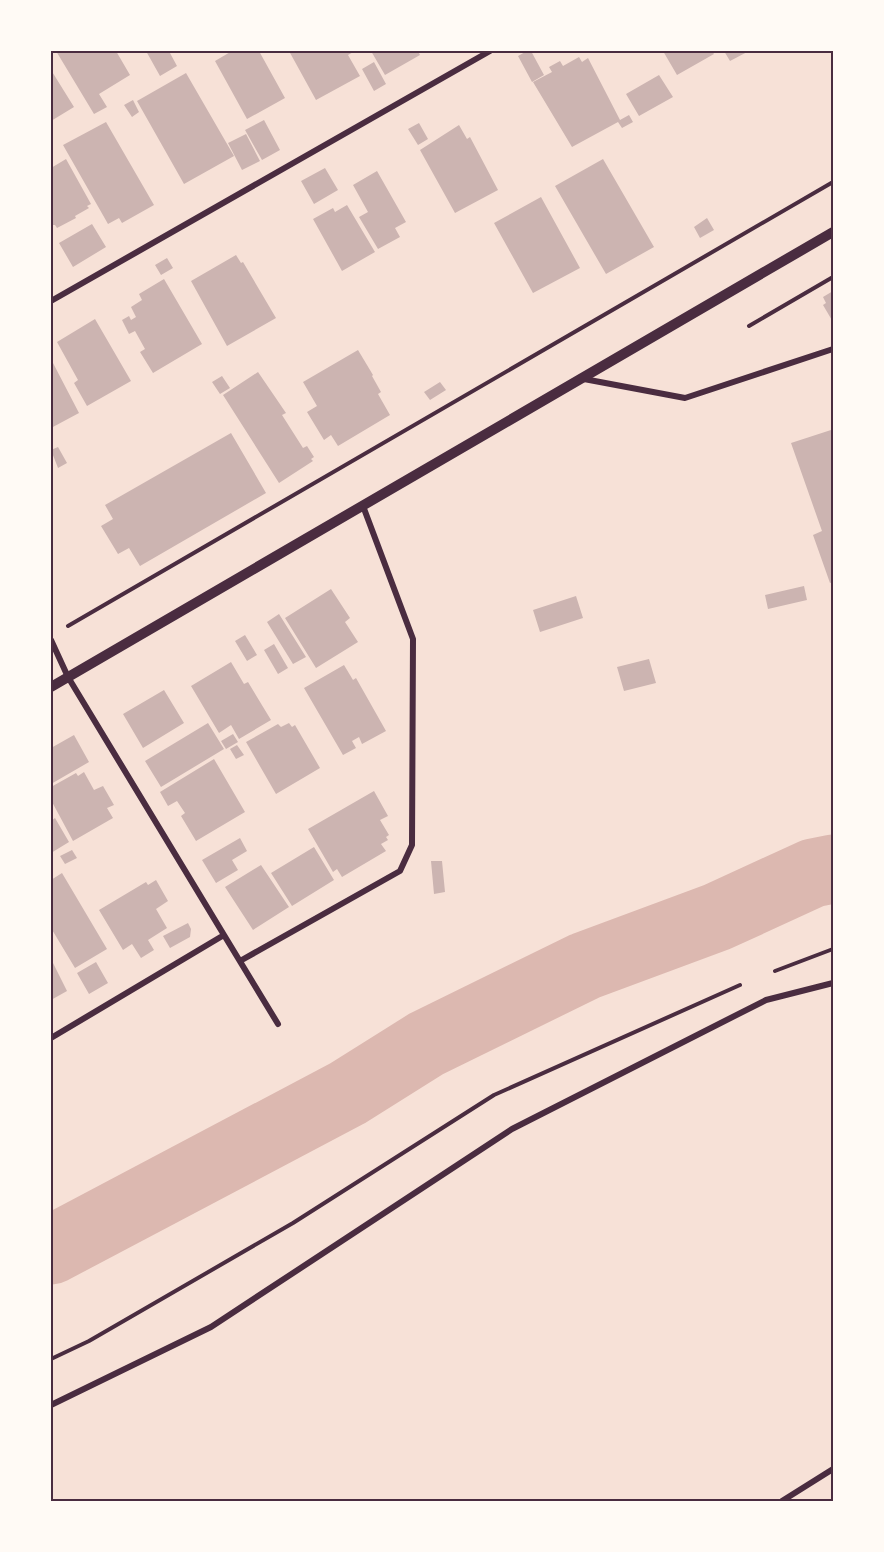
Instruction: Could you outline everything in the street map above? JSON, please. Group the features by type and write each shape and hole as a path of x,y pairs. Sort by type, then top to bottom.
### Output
{"street":[{"path":"51,301 490,51"},
{"path":"51,687 584,379 833,231"},
{"path":"584,379 685,398 833,349"},
{"path":"240,961 400,871 412,844 413,639 363,506"},
{"path":"51,640 68,677 278,1024"},
{"path":"51,1038 224,935"},
{"path":"51,1405 211,1327 512,1129 766,1000 833,983"},
{"path":"782,1501 833,1469"}],"path":[{"path":"61,630 833,182"},
{"path":"749,326 833,277"},
{"path":"770,973 833,949"},
{"path":"51,1359 89,1341 293,1223 494,1095 748,981"}],"building":[{"path":"56,51 116,51 130,75 99,94 107,107 94,114"},
{"path":"146,51 173,51 170,53 177,66 160,76"},
{"path":"232,51 259,51 285,98 247,119 215,61"},
{"path":"289,51 355,51 348,55 360,76 316,100"},
{"path":"371,51 418,51 420,55 385,75"},
{"path":"531,51 544,75 532,82 518,56"},
{"path":"663,51 712,51 714,54 677,75"},
{"path":"724,51 749,51 730,61"},
{"path":"579,57 582,62 588,58 620,120 629,115 633,122 622,128 618,122 572,147 533,82 552,72 549,67 560,61 563,66"},
{"path":"374,62 386,84 374,91 362,69"},
{"path":"51,70 74,107 51,121"},
{"path":"186,73 234,156 184,184 137,101"},
{"path":"659,75 673,97 639,116 626,94"},
{"path":"133,100 139,112 132,117 124,105"},
{"path":"264,120 280,150 262,160 245,130"},
{"path":"106,122 154,205 122,223 119,218 108,224 63,145"},
{"path":"419,123 428,139 418,145 408,129"},
{"path":"459,125 467,139 470,137 498,190 455,213 420,150"},
{"path":"246,134 260,161 242,170 228,143"},
{"path":"66,159 91,204 87,206 89,208 75,216 76,218 57,228 51,225 51,168"},
{"path":"603,159 654,247 606,274 555,186"},
{"path":"325,168 338,190 314,204 301,181"},
{"path":"377,171 406,222 395,228 400,237 378,249 359,217 368,212 353,185"},
{"path":"541,197 580,268 533,293 494,223"},
{"path":"347,205 375,252 342,271 313,219 333,208 335,212"},
{"path":"707,218 714,230 700,238 694,227"},
{"path":"92,224 106,247 73,267 59,243"},
{"path":"236,255 241,263 243,262 276,318 227,346 191,281"},
{"path":"167,258 173,268 161,275 155,265"},
{"path":"164,279 202,344 153,373 140,352 145,349 135,331 129,334 122,320 129,316 131,320 136,317 131,307 142,300 139,294"},
{"path":"833,291 833,322 823,305 826,303 823,297"},
{"path":"95,319 131,381 87,406 74,383 78,380 57,342"},
{"path":"358,350 373,375 381,392 378,394 390,415 338,446 331,435 324,440 307,412 317,406 303,382"},
{"path":"53,363 79,413 51,428 51,364"},
{"path":"258,372 286,413 282,415 303,448 307,446 314,457 311,459 313,461 279,483 223,395"},
{"path":"222,376 230,388 220,394 212,382"},
{"path":"440,382 446,390 430,400 424,392"},
{"path":"831,430 833,437 833,582 830,583 813,535 822,531 791,443"},
{"path":"231,433 266,493 140,566 129,548 118,554 101,526 113,519 105,505"},
{"path":"58,447 67,463 58,468 51,450"},
{"path":"804,586 807,600 768,609 765,595"},
{"path":"331,589 350,618 345,622 358,642 316,668 285,618"},
{"path":"576,596 583,618 540,632 533,610"},
{"path":"279,614 306,657 293,664 267,622"},
{"path":"245,635 257,655 247,661 235,641"},
{"path":"274,644 288,668 278,674 264,650"},
{"path":"649,659 656,683 624,691 617,667"},
{"path":"231,662 244,684 248,682 271,720 239,739 231,725 219,733 191,686"},
{"path":"344,665 353,680 356,678 386,731 362,744 359,737 352,741 356,748 343,755 304,688"},
{"path":"164,690 184,723 143,748 123,714"},
{"path":"208,723 224,749 161,787 145,761"},
{"path":"289,723 292,727 295,725 320,768 276,794 246,742 278,724 281,727"},
{"path":"233,734 238,742 226,749 221,741"},
{"path":"74,735 89,762 51,784 51,748"},
{"path":"237,745 244,755 236,759 230,749"},
{"path":"214,759 245,812 196,841 181,816 185,813 177,801 168,806 160,792"},
{"path":"84,772 94,790 103,786 114,805 107,808 113,818 73,841 51,800 51,787 76,773 78,776"},
{"path":"374,791 388,816 380,820 389,835 386,837 388,840 381,844 386,851 342,877 337,869 333,872 308,829"},
{"path":"55,818 69,842 51,853 51,821"},
{"path":"240,838 247,851 232,860 238,870 216,883 202,860"},
{"path":"314,847 334,880 292,906 271,873"},
{"path":"72,850 77,858 65,864 60,856"},
{"path":"431,861 442,861 445,892 434,894"},
{"path":"261,865 289,907 253,930 225,887"},
{"path":"62,873 107,949 75,968 51,928 51,880"},
{"path":"156,880 168,901 156,909 167,928 148,940 154,950 141,958 132,944 123,950 99,910 146,882 148,885"},
{"path":"188,923 191,929 190,937 170,948 163,936"},
{"path":"51,959 67,991 51,1000"},
{"path":"96,962 108,983 89,994 77,973"}],"waterway":[{"path":"51,1250 348,1093 426,1044 585,966 717,917 813,873 833,869"}]}
